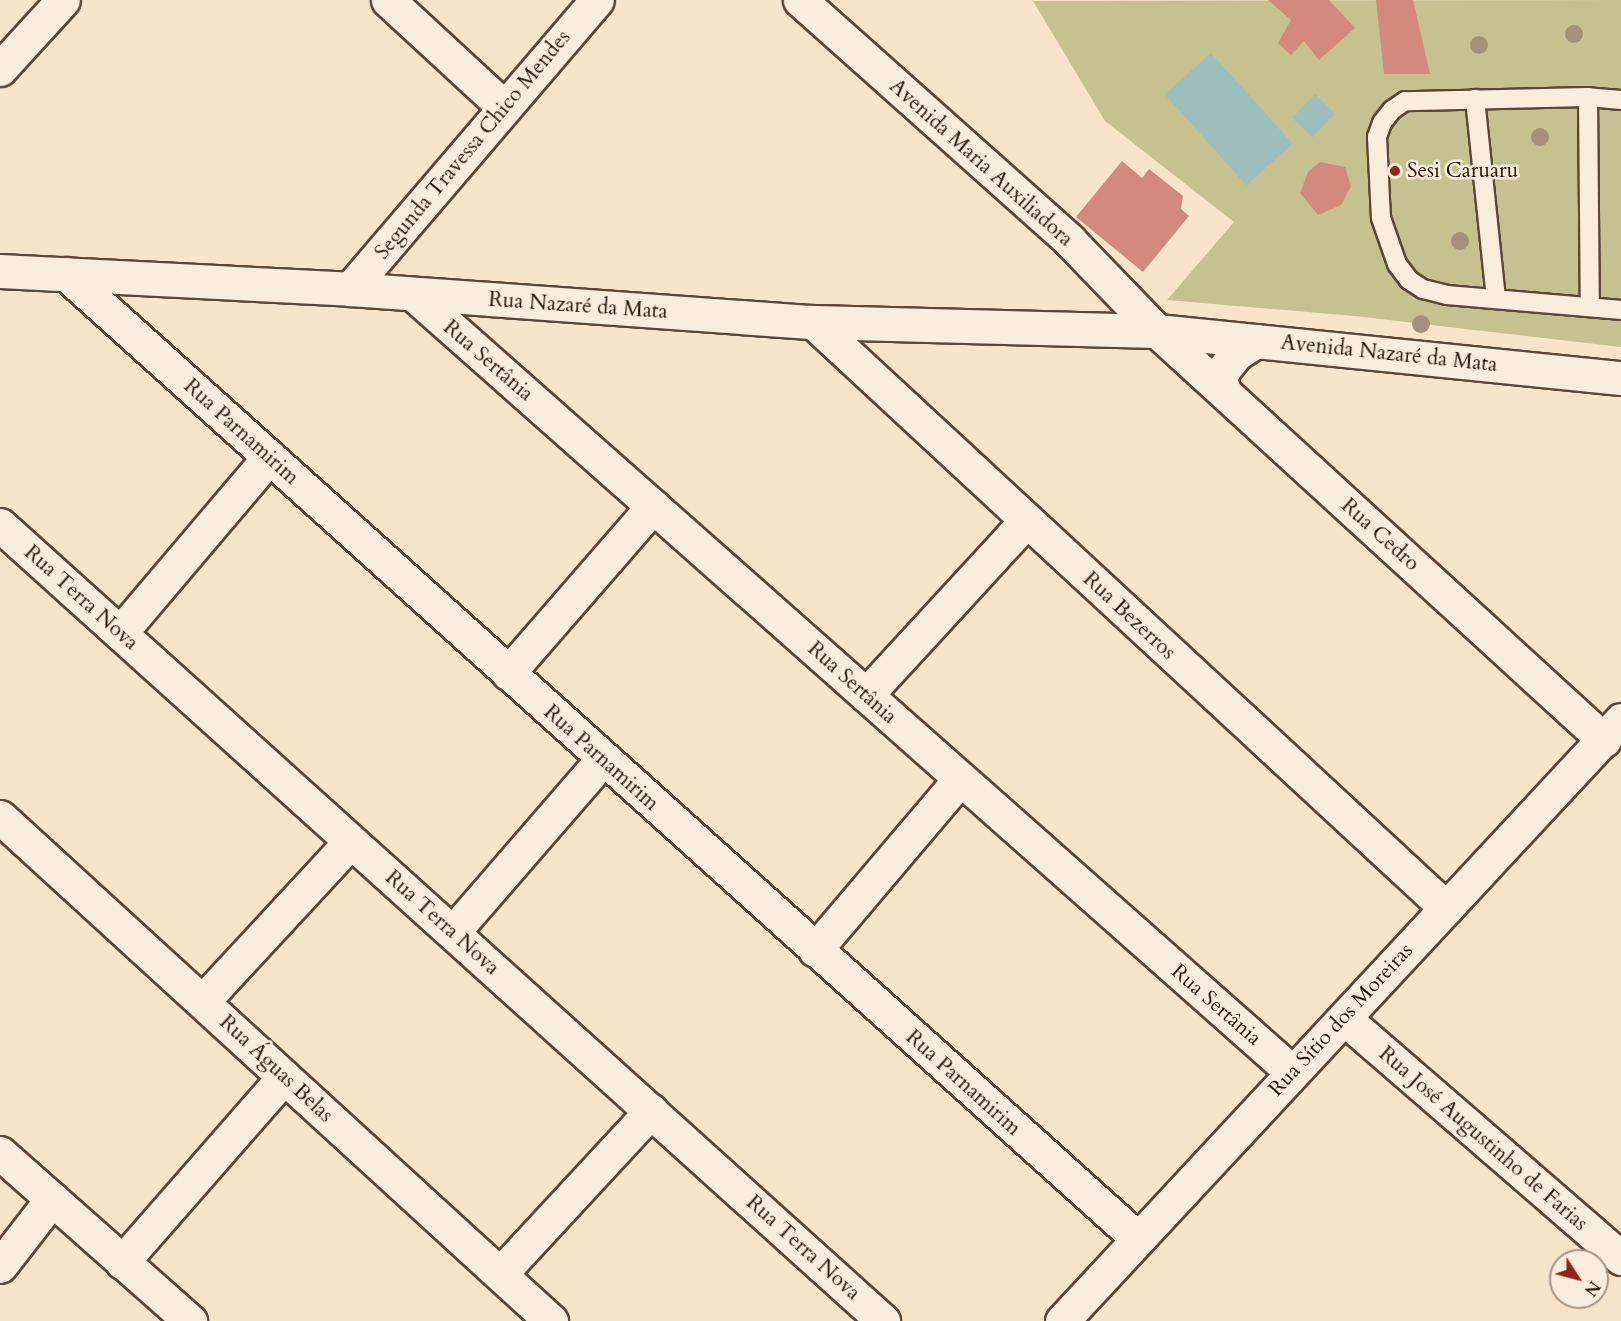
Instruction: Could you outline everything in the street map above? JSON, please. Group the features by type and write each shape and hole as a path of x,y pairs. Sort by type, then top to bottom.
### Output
{"street":[{"path":"0,69 63,0"},
{"path":"388,0 504,107"},
{"name":"Segunda Travessa Chico Mendes","path":"350,289 597,0"},
{"name":"Avenida Maria Auxiliadora","path":"800,0 1069,240 1157,331"},
{"name":"Rua Nazaré da Mata","path":"0,271 350,289 813,322 1157,331"},
{"name":"Rua Parnamirim","path":"66,274 1138,1239"},
{"name":"Rua Sertânia","path":"413,294 1292,1072"},
{"name":"Rua Bezerros","path":"813,322 1446,908"},
{"name":"Avenida Nazaré da Mata","path":"1157,331 1621,378"},
{"name":"Rua Cedro","path":"1157,331 1613,730"},
{"path":"1224,392 1220,378 1224,369 1236,354 1256,341"},
{"path":"120,633 269,458"},
{"path":"508,673 653,506"},
{"path":"866,695 1026,520"},
{"name":"Rua Terra Nova","path":"2,530 120,633 883,1321"},
{"name":"Rua Sítio dos Moreiras","path":"1062,1321 1613,730"},
{"path":"453,932 603,759"},
{"path":"815,950 960,779"},
{"name":"Rua Águas Belas","path":"0,817 551,1321"},
{"path":"203,1001 350,842"},
{"name":"Rua José Augustinho de Farias","path":"1345,1020 1621,1258"},
{"path":"122,1262 284,1077"},
{"path":"501,1273 651,1111"},
{"path":"0,1153 190,1321"},
{"path":"0,1266 52,1199"}],"lane":[{"path":"1588,97 1590,307"},
{"path":"1621,100 1588,97 1406,101 1392,110 1382,123 1377,137 1381,218 1397,264 1409,280 1423,289 1448,295 1621,310"},
{"path":"1475,99 1496,299"}],"shaded area":[{"name":"Sesi Caruaru","path":"1621,0 1621,347 1355,316 1167,300 1234,222 1105,121 1033,1"}],"water":[{"path":"1211,53 1293,144 1247,185 1165,94"},
{"path":"1315,94 1335,113 1312,137 1292,118"}],"building":[{"path":"1268,0 1329,0 1355,28 1319,60 1304,41 1291,55 1278,43 1291,20"},
{"path":"1376,0 1413,0 1430,74 1384,74"},
{"path":"1122,161 1142,178 1149,169 1183,196 1181,209 1189,216 1143,272 1076,217"},
{"path":"1320,162 1345,167 1351,186 1341,205 1318,215 1300,193 1308,172"}],"place":[{"name":"Sesi Caruaru","path":"1395,171"}]}
